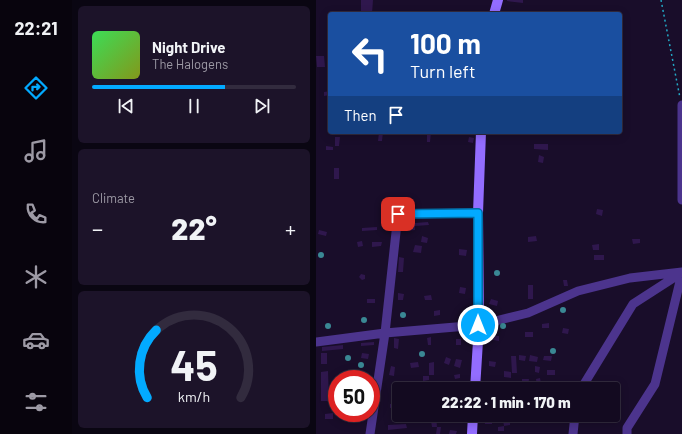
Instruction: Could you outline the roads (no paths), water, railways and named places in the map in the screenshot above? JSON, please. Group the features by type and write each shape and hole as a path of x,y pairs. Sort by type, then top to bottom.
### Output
{"main road":[{"path":"495,12 498,0"},
{"path":"474,382 478,325 478,213 481,134"},
{"path":"472,434 473,422"}],"street":[{"path":"682,106 682,200"},
{"path":"370,434 385,334 398,214 478,213"},
{"path":"316,342 478,325 528,313 578,291 630,278 682,272"},
{"path":"585,382 633,304 682,272"},
{"path":"627,434 627,428 656,384 682,272"},
{"path":"573,434 574,422"}]}
